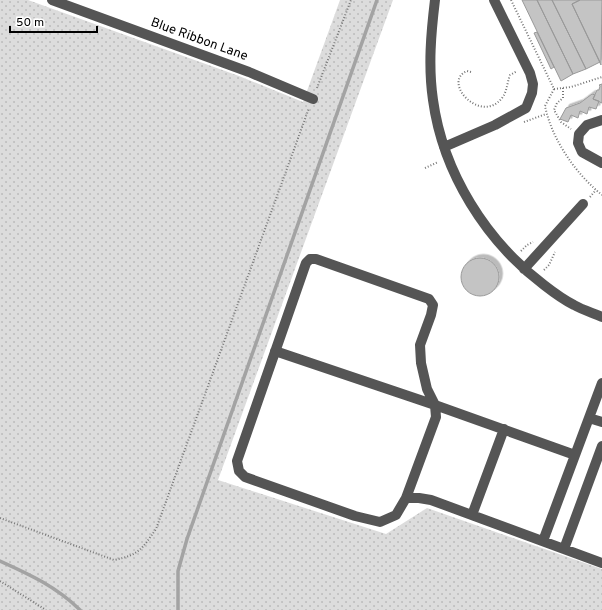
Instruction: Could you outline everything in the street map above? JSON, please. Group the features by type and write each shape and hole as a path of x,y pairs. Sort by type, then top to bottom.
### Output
{"lane":[{"name":"Blue Ribbon Lane","path":"52,0 249,72 313,98"},
{"path":"435,0 430,51 430,76 433,100 444,147 465,194 499,244 524,269 573,305 602,317"},
{"path":"444,147 495,125 526,108 532,93 533,84 527,66 494,0"},
{"path":"602,120 586,125 579,134 578,143 582,152 602,163"},
{"path":"524,269 584,204"},
{"path":"316,259 429,299 433,304 420,344 420,363 427,389 435,405 436,417 406,498 396,515 380,522 355,516 245,478 239,471 237,462 275,351 306,263 310,260 316,259"},
{"path":"275,351 435,405 575,455"},
{"path":"543,541 602,383"},
{"path":"589,418 602,422"},
{"path":"472,515 504,429"},
{"path":"564,549 602,446"},
{"path":"406,498 432,500 602,563"}],"path":[{"path":"0,518 114,560 127,557 141,550 156,529 313,98 351,0"},
{"path":"511,0 554,89"},
{"path":"471,72 467,70 463,72 459,79 460,89 465,99 482,107 492,105 501,100 506,91 510,75 527,66"},
{"path":"554,89 563,88 602,77"},
{"path":"563,88 563,98 554,110 561,122 579,134"},
{"path":"554,89 544,106 550,126 576,168 602,194"},
{"path":"0,581 46,610"}],"shaded area":[{"path":"0,0 28,0 239,76 303,102 340,0 393,0 218,480 386,534 427,508 602,569 602,610 0,610"}],"building":[{"path":"522,0 537,0 573,74 561,81"},
{"path":"537,0 552,0 586,69 573,74"},
{"path":"552,0 580,0 572,4 600,62 586,69"},
{"path":"580,0 602,0 601,65 572,4"},
{"path":"537,32 554,67 551,69 534,33"},
{"path":"602,84 602,103 593,99 597,90 599,90 599,85"},
{"path":"592,94 595,95 593,99 599,101 596,109 589,107 587,114 580,111 578,118 571,115 568,122 560,119 566,108 580,103"},
{"path":"476,258 484,258 494,263 498,270 498,284 494,291 484,296 476,296 466,291 464,288 461,281 461,273 466,263 469,261"}],"waterway":[{"path":"178,610 178,571 187,539 377,0"},
{"path":"0,561 32,576 62,594 80,610"}]}
